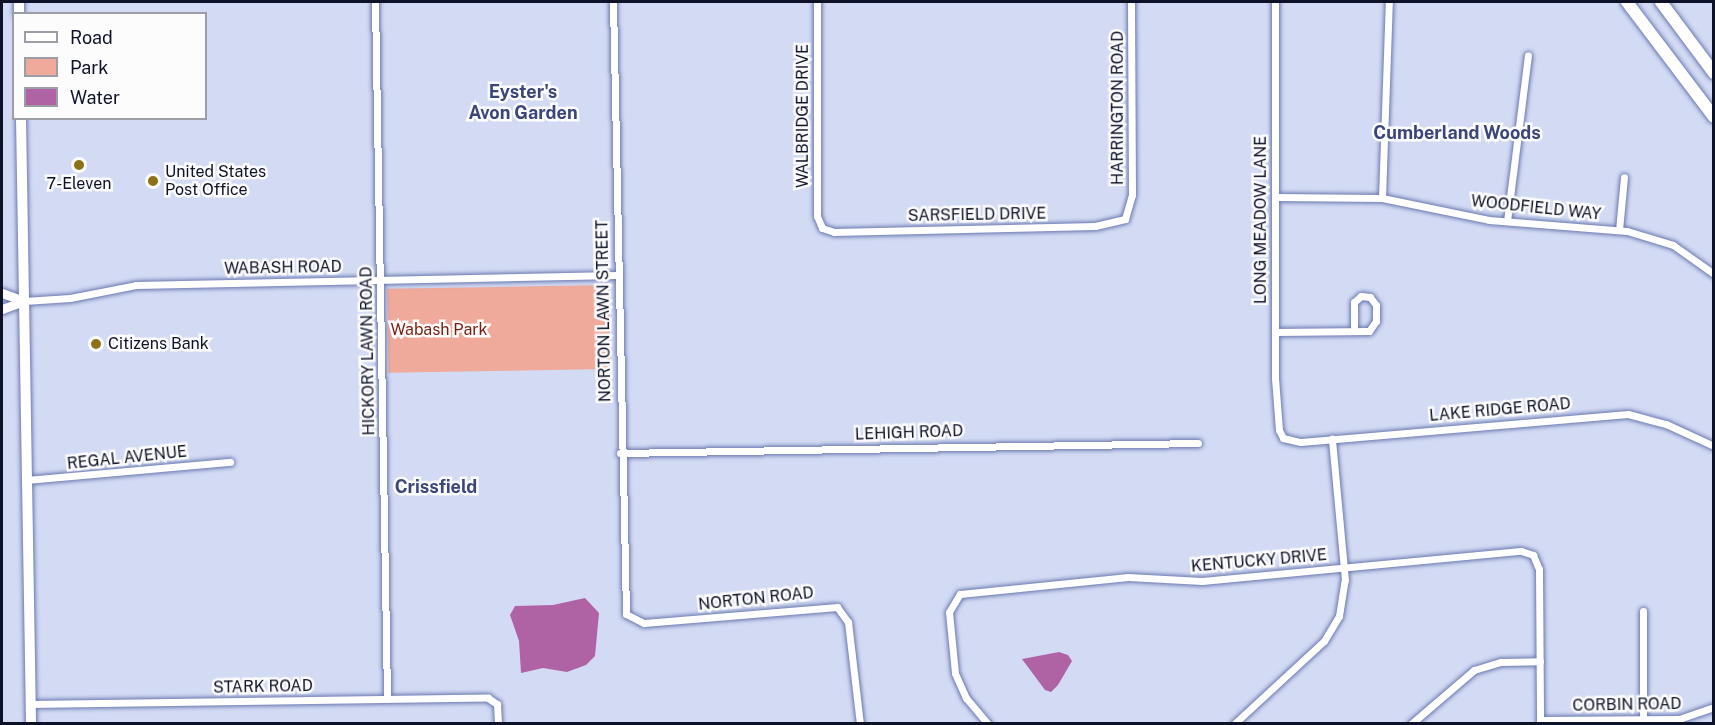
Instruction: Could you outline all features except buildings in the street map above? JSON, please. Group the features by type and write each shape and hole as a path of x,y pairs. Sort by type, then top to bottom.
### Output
{"highway":[{"path":"1627,2 1713,117"},
{"path":"1660,2 1713,73"}],"main road":[{"path":"21,120 31,723"}],"street":[{"name":"HICKORY LAWN ROAD","path":"375,2 387,699"},
{"name":"NORTON LAWN STREET","path":"613,2 624,609 630,619"},
{"name":"WALBRIDGE DRIVE","path":"817,2 817,211 822,228"},
{"name":"HARRINGTON ROAD","path":"1129,214 1131,2"},
{"name":"LONG MEADOW LANE","path":"1275,2 1275,395 1283,438"},
{"path":"1382,198 1389,2"},
{"path":"1507,221 1528,55"},
{"path":"1618,230 1624,177"},
{"name":"WOODFIELD WAY","path":"1275,197 1382,198 1507,221 1618,230 1663,240 1713,274"},
{"name":"SARSFIELD DRIVE","path":"822,228 834,232 1095,226 1120,222 1129,214"},
{"name":"WABASH ROAD","path":"24,301 70,298 136,285 617,275"},
{"path":"2,292 24,301"},
{"path":"1275,332 1369,330 1376,326 1376,305 1370,297 1361,296 1354,302 1354,330"},
{"path":"2,309 24,301"},
{"name":"LAKE RIDGE ROAD","path":"1283,438 1293,442 1628,414 1666,424 1713,446"},
{"path":"1234,723 1330,633 1342,605 1344,567 1332,439"},
{"name":"LEHIGH ROAD","path":"620,453 1198,443"},
{"name":"REGAL AVENUE","path":"27,480 230,462"},
{"name":"KENTUCKY DRIVE","path":"988,723 966,698 955,674 949,612 960,594 1128,577 1185,581 1531,553 1539,569 1540,722"},
{"name":"NORTON ROAD","path":"630,619 644,623 837,607 848,622 860,723"},
{"path":"1643,611 1643,720"},
{"path":"1411,723 1474,670 1501,662 1540,661"},
{"name":"STARK ROAD","path":"30,704 488,698 495,701 498,723"},
{"name":"CORBIN ROAD","path":"1540,722 1686,718 1713,707"}],"green space":[{"name":"Wabash Park","path":"609,285 610,369 388,373 387,289"}],"water":[{"path":"585,598 599,613 595,656 586,665 567,672 543,668 521,673 519,641 510,615 515,606 553,605"},
{"path":"1059,652 1068,655 1072,661 1058,685 1051,692 1045,690 1022,659"}],"place":[{"name":"7-Eleven","path":"79,165"},
{"name":"United States Post Office","path":"153,181"},
{"name":"Citizens Bank","path":"96,344"}],"district":[{"name":"Eyster's Avon Garden","path":"523,103"},
{"name":"Cumberland Woods","path":"1457,133"},
{"name":"Crissfield","path":"436,487"}]}
